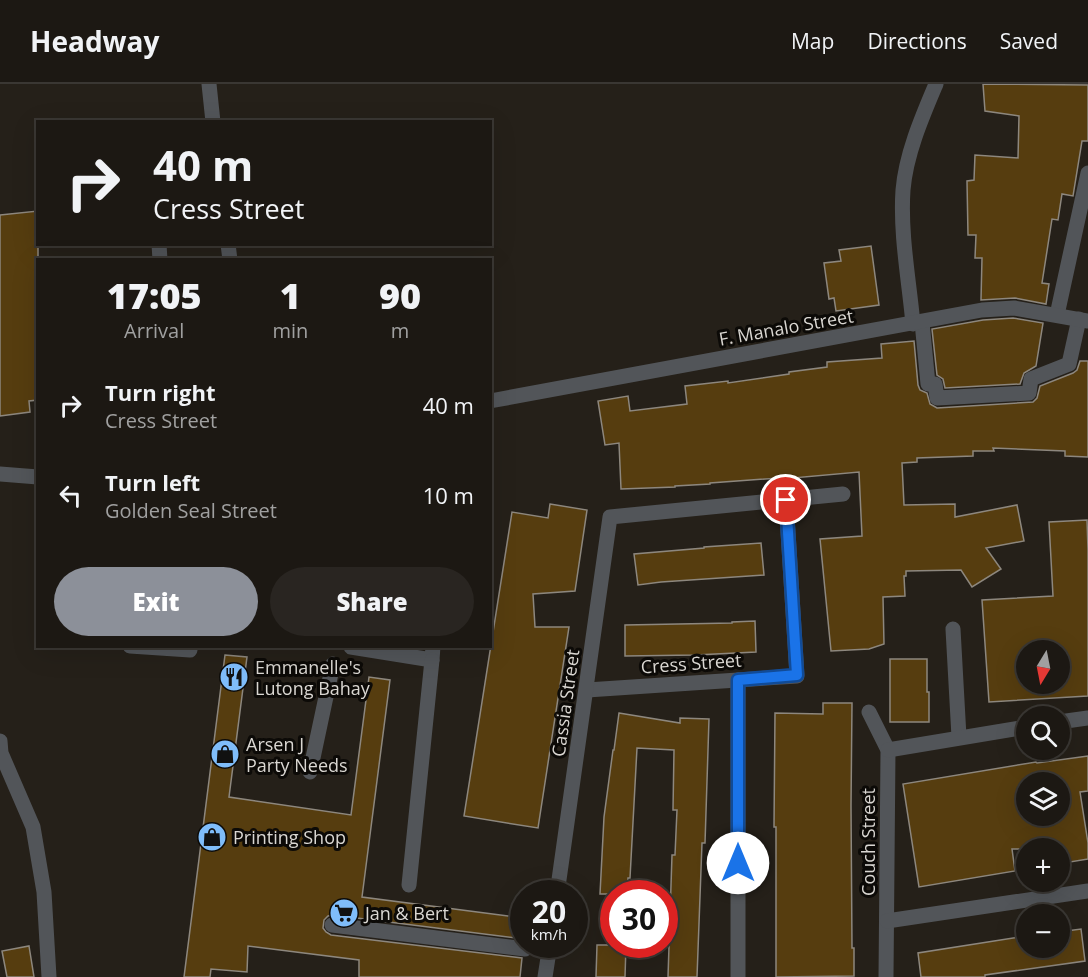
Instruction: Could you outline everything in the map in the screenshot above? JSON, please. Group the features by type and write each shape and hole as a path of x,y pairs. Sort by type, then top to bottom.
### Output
{"street":[{"path":"209,84 213,120"},
{"path":"936,84 914,139 903,188 902,223 927,384 935,384 937,398 1029,393 1031,379 1069,364 1084,320"},
{"path":"1057,315 1088,173"},
{"name":"F. Manalo Street","path":"492,401 982,310 1014,308 1084,320"},
{"path":"1,478 36,477"},
{"path":"786,500 843,494"},
{"name":"Cassia Street","path":"559,880 610,517 786,500"},
{"name":"Cress Street","path":"587,690 797,675 786,500"},
{"path":"953,629 959,737"},
{"path":"160,648 190,650"},
{"path":"364,648 432,653 409,885"},
{"path":"310,772 333,664"},
{"path":"738,680 738,977"},
{"name":"Couch Street","path":"869,712 888,750 886,977"},
{"path":"1070,720 1088,718"},
{"path":"888,750 1016,728"},
{"path":"0,741 1,753 33,827 44,892 49,977"},
{"path":"887,921 1088,891"},
{"path":"332,925 510,947"},
{"path":"545,977 548,958"}],"building":[{"path":"983,84 1088,85 1088,141 1082,141 1073,196 1062,194 1058,220 1052,219 1042,283 1049,284 1046,304 1015,298 981,300 982,258 975,258 976,235 968,235 967,181 974,180 975,155 1018,158 1019,116 985,111"},
{"path":"36,211 38,258 36,258 36,400 29,401 30,412 0,416 0,215"},
{"path":"871,246 879,305 836,311 834,298 829,299 824,263 841,261 839,250"},
{"path":"1013,318 1043,323 1036,366 1024,373 1020,384 945,388 943,379 937,375 932,329 983,320"},
{"path":"914,341 918,385 920,390 927,393 930,404 937,408 1033,402 1037,398 1040,386 1073,373 1077,370 1080,361 1088,361 1088,457 1065,456 1065,451 993,448 994,451 973,451 973,456 917,458 917,462 902,463 904,505 955,504 955,517 1017,505 1024,541 986,548 1001,569 972,587 961,570 906,571 905,596 883,597 884,644 869,649 831,651 820,539 862,536 859,472 675,487 621,489 619,443 605,445 598,401 628,396 630,411 687,404 685,386 728,381 728,383 789,374 789,372 827,367 827,362 882,358 881,344"},
{"path":"550,504 587,510 575,591 533,594 535,627 569,627 538,828 464,816 512,512 548,518"},
{"path":"1087,520 1088,696 989,702 982,600 1053,596 1049,522"},
{"path":"761,543 764,575 638,585 634,554"},
{"path":"755,621 756,652 625,656 625,625"},
{"path":"225,655 247,657 229,797 351,815 369,677 390,680 362,897 510,916 510,937 333,915 324,920 323,928 331,935 522,958 520,977 359,977 359,960 248,946 247,972 211,969 210,977 184,977"},
{"path":"890,659 927,659 929,722 890,722"},
{"path":"823,703 852,703 854,976 776,977 775,713 823,714"},
{"path":"619,713 680,723 680,718 709,719 697,977 668,977 669,958 678,958 678,880 671,880 677,810 673,810 674,750 637,748 630,878 628,880 601,880 604,817"},
{"path":"1088,756 1088,791 1080,792 1088,843 1088,859 1070,862 1070,838 1016,838 1016,849 1012,849 1015,871 919,887 903,784 1036,762 1070,760"},
{"path":"1081,929 1085,961 985,975 985,977 921,977 918,953 1016,938 1016,958 1070,958 1070,930"},
{"path":"597,945 600,945 600,958 626,958 625,977 596,977"},
{"path":"29,946 34,977 7,977 2,951"}],"place":[{"name":"Emmanelle's Lutong Bahay","path":"234,677"},
{"name":"Arsen J Party Needs","path":"225,754"},
{"name":"Printing Shop","path":"212,837"},
{"name":"Jan & Bert","path":"344,913"}],"route":[{"path":"738,863 738,680 797,675 786,500"}]}
